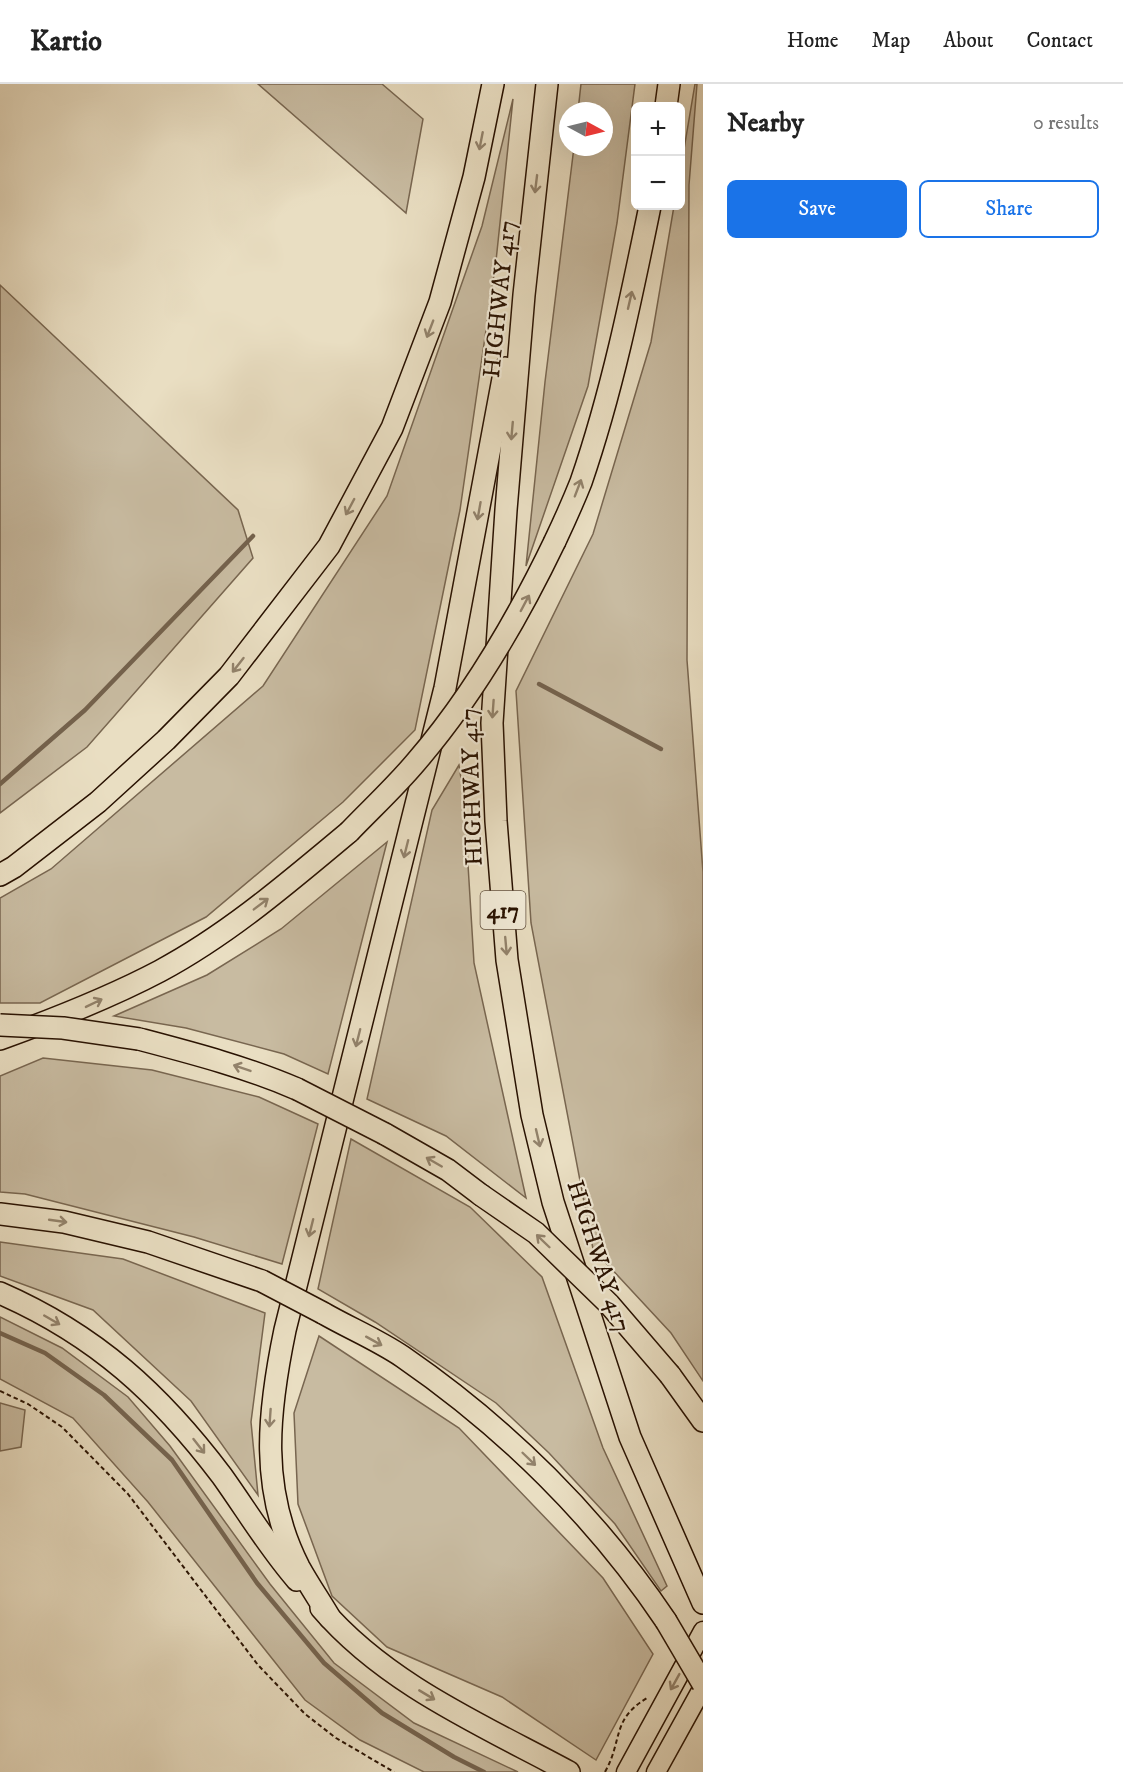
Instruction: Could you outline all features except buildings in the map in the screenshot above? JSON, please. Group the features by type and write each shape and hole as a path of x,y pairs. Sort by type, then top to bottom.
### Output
{"highway":[{"path":"0,876 99,802 174,732 229,676 329,546 392,428 440,302 474,177 493,84"},
{"name":"HIGHWAY 417","path":"547,84 524,294 506,510 492,723 496,821 507,960 532,1115 553,1202 630,1437 703,1603"},
{"path":"667,102 669,84"},
{"path":"0,1039 82,1008 161,970 226,930 283,887 349,832 416,762 478,681 523,608 580,485 603,411 649,210"},
{"path":"330,1618 299,1566 282,1522 272,1477 271,1405 285,1330 445,688 531,226"},
{"path":"0,1025 63,1028 139,1039 221,1061 270,1077 297,1089 385,1134 448,1170 544,1241 609,1304 670,1375 703,1421"},
{"path":"0,1214 64,1222 148,1242 262,1281 402,1356 471,1409 518,1449 573,1502 644,1588 703,1685"},
{"path":"0,1293 48,1317 94,1346 126,1370 162,1404 181,1424 223,1478 290,1572 330,1618 363,1651 403,1680 569,1772"}],"main road":[{"path":"626,1772 703,1631"},
{"path":"656,1772 703,1685"}],"path":[{"path":"0,1391 28,1404 62,1427 128,1494 258,1665 305,1714 336,1738 394,1772"},
{"path":"605,1772 613,1757"}],"shaded area":[{"path":"258,84 382,84 423,119 406,213"},
{"path":"581,84 635,84 617,223 588,386 526,566 545,382 573,156 613,156 613,102 579,102"},
{"path":"695,84 697,84 689,185 687,660 703,872 703,1381 671,1333 593,1249 531,923 516,691 593,534 651,342 673,210 685,210 685,143"},
{"path":"513,99 496,261 460,510 415,730 343,802 206,917 40,1003 0,1003 0,898 51,869 263,686 387,496 482,226"},
{"path":"0,285 238,510 253,558 87,747 0,813"},
{"path":"459,765 464,799 474,963 526,1198 446,1136 367,1099 432,810"},
{"path":"387,842 328,1074 284,1054 186,1028 114,1016 207,975 281,929"},
{"path":"43,1058 152,1070 259,1097 318,1124 282,1264 194,1237 25,1194 0,1192 0,1076"},
{"path":"351,1139 470,1207 542,1277 603,1448 667,1586 661,1591 615,1524 549,1453 496,1403 375,1322 318,1289"},
{"path":"0,1242 123,1259 265,1313 251,1422 258,1495 191,1401 93,1310 0,1276"},
{"path":"0,1317 62,1348 128,1397 170,1446 270,1584 334,1663 414,1723 518,1772 424,1772 360,1740 305,1700 148,1502 73,1418 0,1379"},
{"path":"319,1336 459,1428 603,1578 653,1654 596,1760 502,1697 387,1647 332,1596 298,1504 294,1413"},
{"path":"0,1403 25,1410 21,1447 0,1451"}],"waterway":[{"path":"0,784 85,710 253,536"},
{"path":"539,684 661,749"},
{"path":"0,1333 45,1353 104,1395 172,1460 257,1583 324,1663 382,1713 454,1757 484,1772"}]}
